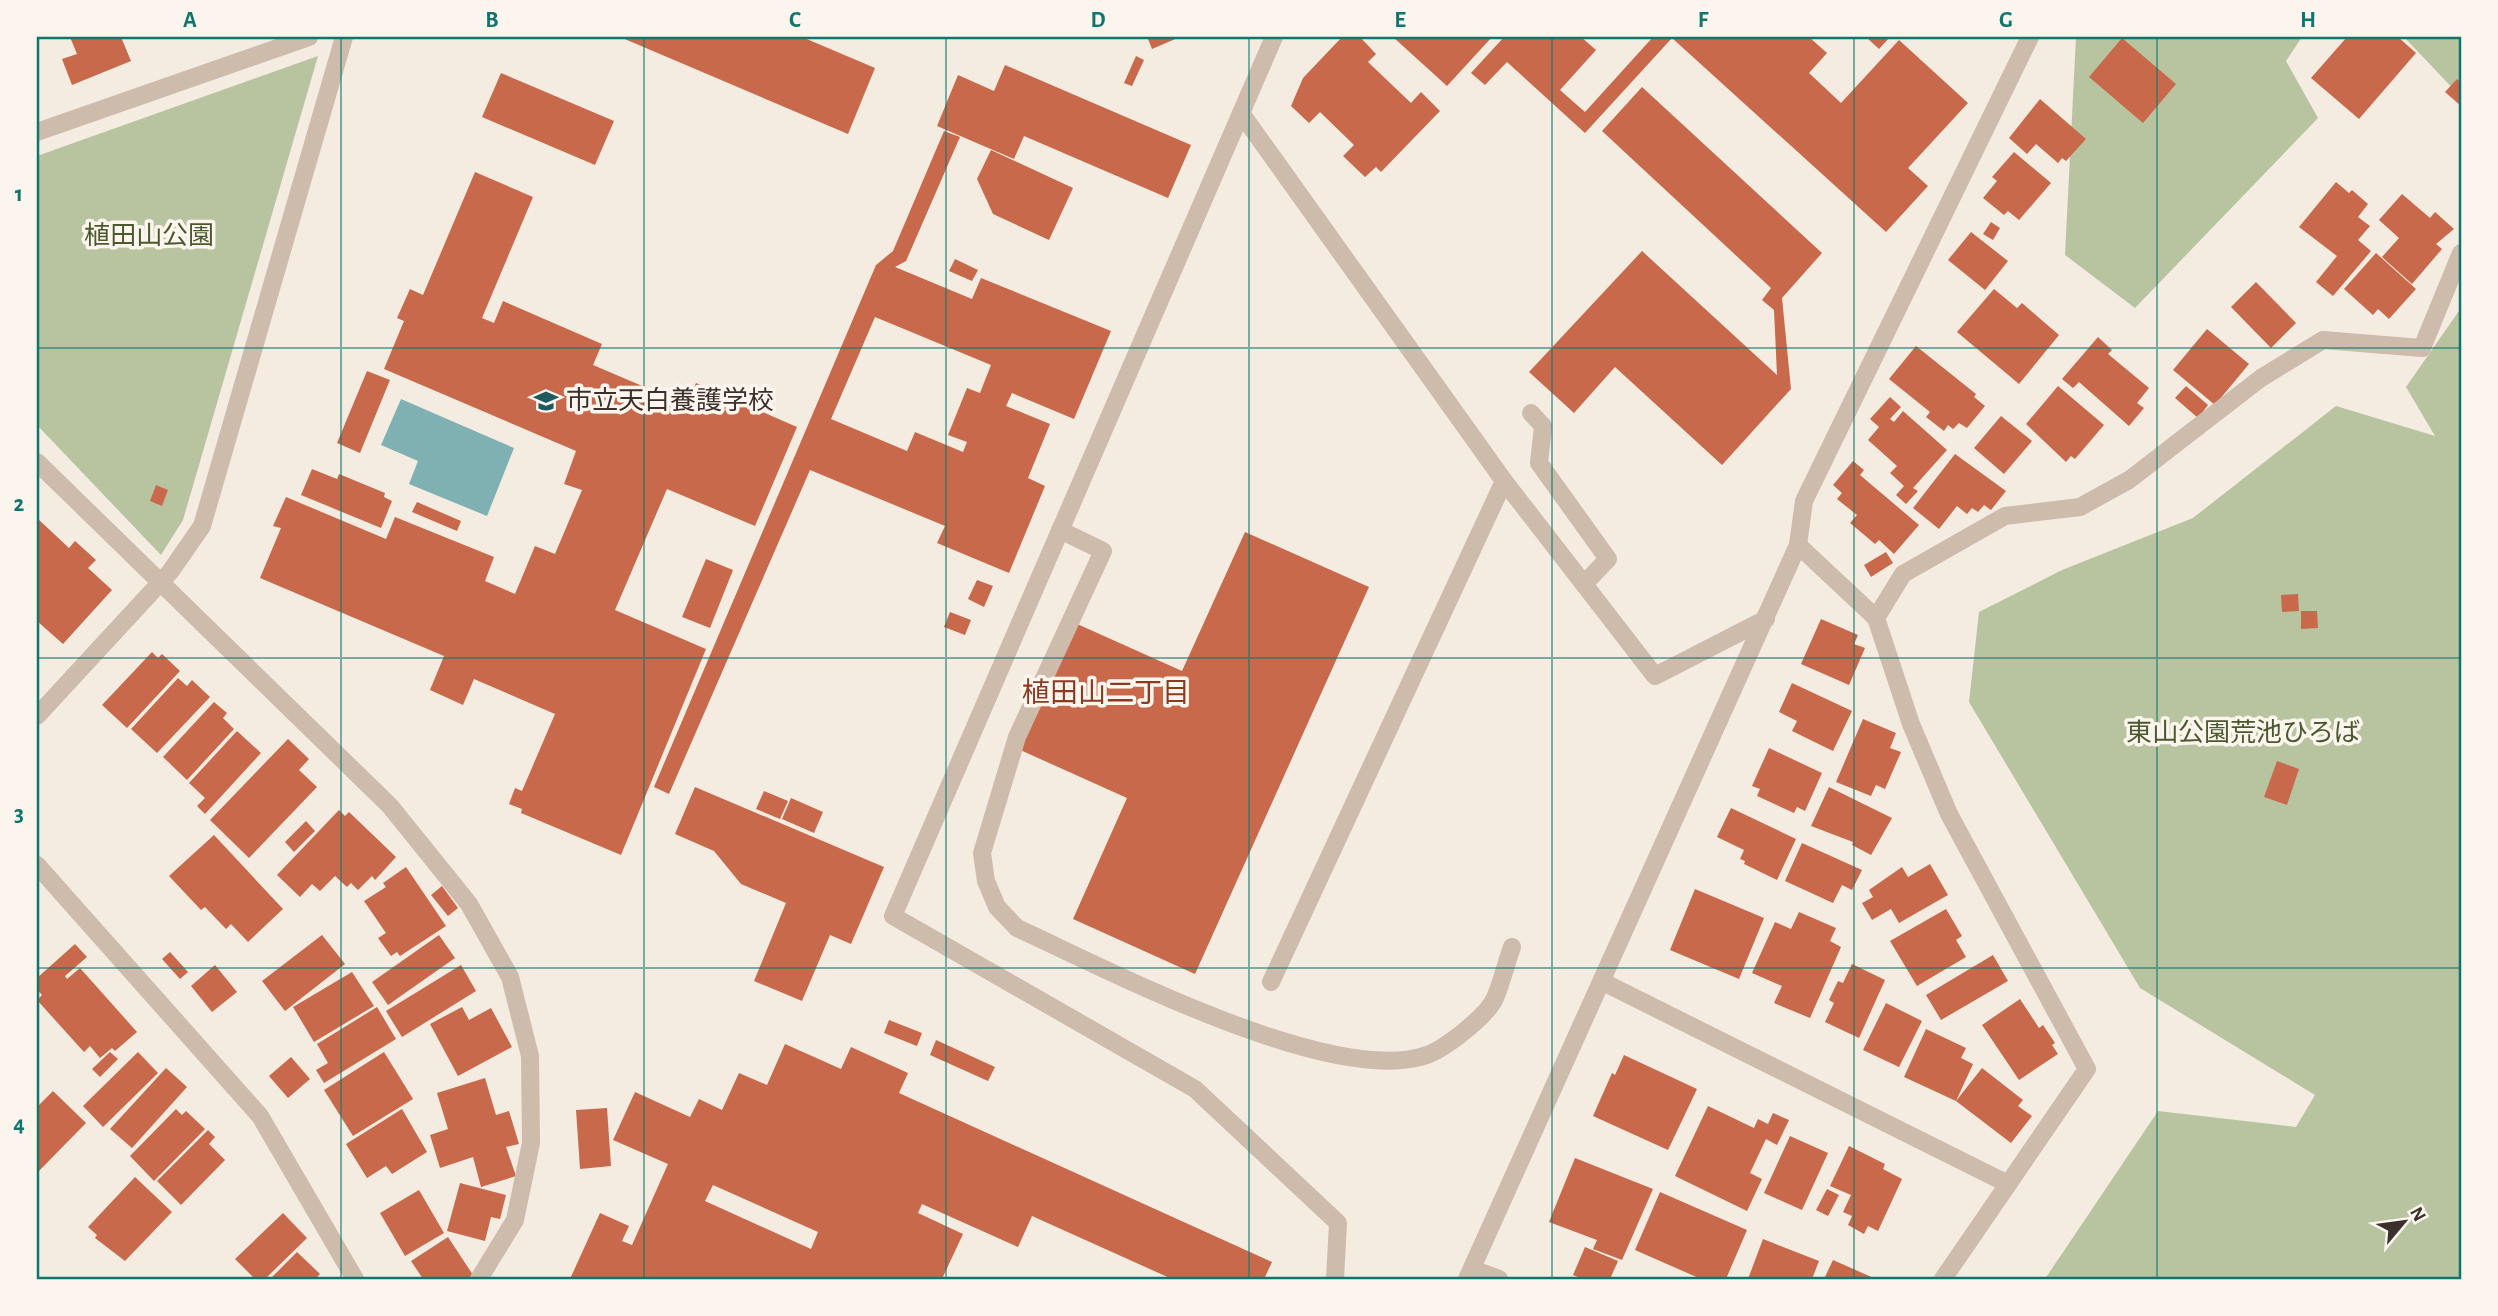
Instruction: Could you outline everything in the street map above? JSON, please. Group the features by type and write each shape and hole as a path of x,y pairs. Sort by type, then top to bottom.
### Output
{"street":[{"path":"37,132 309,37"},
{"path":"37,716 161,582 202,526 344,37"},
{"path":"1274,37 893,916 1195,1089 1338,1223 1335,1279"},
{"path":"1499,1279 1470,1274 1798,545 1804,501 2030,37"},
{"path":"1241,113 1504,481 1655,676 1766,619"},
{"path":"1876,618 1903,574 2005,516 2080,508 2129,480 2261,378 2323,340 2422,348 2461,253"},
{"path":"1531,413 1543,426 1539,463 1608,559 1584,584"},
{"path":"37,462 390,806 469,904 510,977 530,1056 531,1143 515,1220 480,1279"},
{"path":"1271,982 1504,481"},
{"path":"1060,530 1103,551 1017,737 982,853 986,881 997,907 1017,928 1221,1021 1338,1055 1383,1062 1427,1055 1460,1035 1494,1000 1511,947"},
{"path":"1798,545 1876,618 1911,724 1949,814 2087,1069 1943,1279"},
{"path":"37,865 260,1116 355,1279"},
{"path":"1603,982 2008,1184"}],"green space":[{"path":"2076,37 2302,37 2286,61 2318,118 2135,308 2065,255"},
{"path":"2404,37 2461,37 2461,97"},
{"name":"植田山公園","path":"318,56 183,520 161,555 37,425 37,156"},
{"name":"東山公園荒池ひろば","path":"2461,308 2461,1279 2045,1279 2158,1111 2296,1127 2315,1095 2140,988 1969,702 1979,612 2062,570 2193,518 2336,406 2435,436 2406,387"}],"water":[{"path":"401,399 514,448 487,516 409,484 418,461 381,445"}],"building":[{"path":"70,37 121,37 131,61 72,85 62,59 77,54"},
{"path":"620,37 802,37 875,68 848,134"},
{"path":"1180,37 1152,49 1148,39"},
{"path":"1342,37 1360,37 1376,54 1368,62 1411,103 1421,92 1440,111 1381,172 1376,167 1365,177 1343,156 1354,145 1320,112 1309,123 1291,106 1303,78"},
{"path":"1393,37 1492,37 1447,86"},
{"path":"1504,37 1581,37 1596,50 1560,90 1585,112 1653,37 1809,37 1827,53 1809,73 1841,103 1899,40 1968,103 1908,168 1928,186 1886,232 1672,38 1585,133 1507,62 1485,85 1471,73"},
{"path":"1866,37 1890,37 1879,49"},
{"path":"2347,37 2398,37 2416,53 2359,119 2311,78"},
{"path":"2122,38 2176,84 2143,123 2089,77"},
{"path":"1136,56 1144,60 1132,86 1124,83"},
{"path":"1005,65 1191,145 1168,198 1024,136 1014,159 937,126 958,75 994,91"},
{"path":"501,73 614,121 595,165 482,117"},
{"path":"2457,79 2461,83 2461,106 2445,92"},
{"path":"1642,87 1822,253 1782,298 1791,389 1722,465 1615,367 1574,413 1529,372 1642,251 1777,375 1774,310 1762,300 1771,288 1602,131"},
{"path":"2040,99 2086,139 2066,161 2062,158 2058,163 2036,144 2027,154 2009,138"},
{"path":"944,131 960,137 906,261 895,267 972,299 981,278 1111,331 1074,419 1012,393 1006,406 1050,424 1028,478 1045,486 1009,573 937,543 945,526 810,470 669,794 654,787 876,265 893,251","holes":["875,317 991,365 980,393 967,388 948,435 967,442 963,452 915,432 907,451 831,419"]},
{"path":"991,150 1073,188 1049,240 993,214 977,179"},
{"path":"2014,152 2051,183 2019,220 2008,211 2004,215 1983,198 1997,181 1992,177"},
{"path":"475,172 533,197 482,318 494,323 503,301 602,344 593,365 687,405 696,383 797,427 755,526 667,489 615,610 706,649 621,855 521,813 522,809 509,804 515,788 522,791 555,714 474,679 463,705 430,690 444,656 260,578 281,528 273,526 286,497 386,539 395,517 494,557 485,581 515,594 535,546 555,554 582,490 564,484 576,451 384,369 404,321 397,318 410,289 423,295"},
{"path":"2336,182 2349,193 2352,190 2368,204 2358,217 2370,226 2358,240 2371,251 2333,296 2316,282 2337,256 2299,227"},
{"path":"2402,194 2430,218 2435,212 2454,229 2436,244 2442,249 2412,284 2382,257 2399,238 2379,220"},
{"path":"1991,222 2000,228 1993,240 1983,234"},
{"path":"1971,232 2008,261 1985,290 1948,260"},
{"path":"2376,253 2416,289 2389,319 2378,309 2373,315 2344,289"},
{"path":"955,259 978,270 972,281 949,271"},
{"path":"2256,282 2296,323 2271,348 2231,307"},
{"path":"1994,289 2017,308 2022,303 2059,335 2019,384 1957,332"},
{"path":"2207,329 2249,364 2215,405 2173,370"},
{"path":"2098,337 2112,350 2108,354 2149,388 2137,403 2144,408 2129,426 2079,382 2073,388 2062,379"},
{"path":"1916,346 1976,394 1974,397 1985,406 1967,428 1959,423 1953,429 1948,425 1944,431 1926,417 1930,412 1889,379"},
{"path":"367,371 390,380 360,453 337,443"},
{"path":"2058,386 2104,425 2075,459 2071,456 2066,462 2026,424"},
{"path":"2186,386 2208,405 2198,418 2175,398"},
{"path":"1890,397 1901,407 1890,419 1894,422 1903,411 1947,450 1913,488 1918,491 1906,504 1896,495 1904,486 1890,473 1897,466 1868,440 1879,427 1870,419"},
{"path":"2001,416 2032,441 2004,474 1974,448"},
{"path":"1955,454 2006,491 1991,510 1984,505 1978,512 1972,508 1967,514 1957,506 1939,529 1913,508"},
{"path":"1853,461 1864,470 1860,475 1919,525 1894,554 1879,540 1875,544 1850,523 1857,515 1837,499 1842,493 1833,485"},
{"path":"312,469 337,479 339,474 385,493 384,497 392,501 381,528 301,495"},
{"path":"156,485 168,490 162,506 150,501"},
{"path":"417,502 461,521 457,531 412,512"},
{"path":"37,518 69,548 75,541 96,560 88,568 112,590 63,644 37,621"},
{"path":"1245,532 1369,587 1195,974 1073,919 1127,798 1018,749 1075,623 1182,671"},
{"path":"1886,552 1893,563 1871,577 1864,565"},
{"path":"706,559 733,570 710,628 682,617"},
{"path":"977,580 993,586 984,607 968,599"},
{"path":"2298,594 2299,611 2282,612 2281,595"},
{"path":"2301,611 2317,611 2318,628 2301,629"},
{"path":"950,612 971,620 965,635 944,627"},
{"path":"1821,619 1858,635 1854,644 1865,648 1849,685 1801,664"},
{"path":"152,652 158,658 162,654 180,671 127,728 102,705"},
{"path":"178,678 187,686 192,680 210,697 157,753 131,729"},
{"path":"1792,683 1852,711 1833,751 1792,731 1797,721 1779,712"},
{"path":"214,702 227,713 223,718 234,729 187,780 163,757"},
{"path":"1863,719 1896,733 1890,748 1901,752 1885,789 1876,785 1871,796 1836,782"},
{"path":"237,731 261,753 205,814 197,806 205,798 189,783"},
{"path":"288,739 309,759 299,770 317,787 249,858 210,820"},
{"path":"1769,748 1822,773 1805,811 1797,807 1794,813 1757,796 1760,789 1752,786"},
{"path":"2277,761 2299,769 2287,805 2264,797"},
{"path":"695,787 884,867 851,944 830,935 802,1001 754,981 786,903 741,884 714,851 675,834"},
{"path":"1829,787 1892,818 1871,855 1852,845 1853,842 1811,826"},
{"path":"764,791 788,801 780,819 756,809"},
{"path":"791,798 823,812 814,833 782,819"},
{"path":"1731,808 1796,839 1777,880 1744,864 1745,861 1740,859 1744,850 1717,837"},
{"path":"339,810 345,816 349,812 396,857 375,880 372,876 358,890 351,883 347,887 335,876 320,891 312,884 300,897 277,875"},
{"path":"306,821 315,831 294,852 285,842"},
{"path":"214,835 283,909 248,942 231,924 226,929 205,907 201,910 169,876"},
{"path":"1802,843 1862,870 1852,890 1842,885 1833,903 1785,881"},
{"path":"1930,864 1948,895 1899,923 1891,909 1872,920 1862,903 1873,897 1869,890 1902,867 1908,877"},
{"path":"406,867 446,926 400,956 397,952 391,956 378,938 386,933 364,901 386,887 383,883"},
{"path":"442,886 458,908 448,916 431,895"},
{"path":"1695,889 1764,918 1739,979 1670,950"},
{"path":"1946,909 1962,936 1956,940 1966,957 1917,986 1890,941"},
{"path":"1799,912 1836,928 1830,941 1841,947 1810,1018 1774,1003 1782,986 1752,973 1775,922 1791,929"},
{"path":"322,935 345,964 285,1011 262,981"},
{"path":"439,935 455,958 388,1005 372,982"},
{"path":"75,944 87,957 65,976 67,979 80,968 137,1032 115,1051 112,1048 100,1058 90,1046 84,1052 37,1000 42,995 37,989 37,978"},
{"path":"170,952 188,972 180,979 162,959"},
{"path":"1993,955 2008,981 1941,1020 1926,995"},
{"path":"1852,964 1885,980 1859,1038 1825,1022 1834,1003 1829,1000 1838,981 1843,983"},
{"path":"215,965 237,992 212,1012 191,986"},
{"path":"461,965 476,991 402,1037 386,1011"},
{"path":"352,972 374,1006 314,1042 293,1007"},
{"path":"2020,999 2039,1028 2043,1025 2055,1043 2052,1045 2058,1054 2019,1080 1982,1025"},
{"path":"1886,1003 1922,1021 1899,1067 1863,1050"},
{"path":"377,1007 396,1039 324,1083 316,1070 328,1063 317,1044"},
{"path":"462,1007 469,1020 491,1008 512,1047 458,1076 430,1024"},
{"path":"889,1020 922,1033 917,1046 884,1033"},
{"path":"1926,1029 1966,1048 1961,1058 1973,1064 1956,1101 1904,1077"},
{"path":"936,1040 995,1067 988,1081 930,1055"},
{"path":"785,1044 841,1069 851,1047 908,1073 899,1093 1272,1262 1264,1279 1172,1279 1032,1216 1018,1247 922,1204 918,1213 963,1234 942,1279 570,1279 600,1213 629,1226 622,1241 632,1245 668,1164 613,1140 635,1092 690,1117 699,1099 722,1110 739,1073 767,1085","holes":["713,1185 818,1232 811,1249 705,1201"]},
{"path":"110,1052 118,1059 100,1077 92,1069"},
{"path":"138,1052 158,1073 103,1127 83,1106"},
{"path":"384,1052 413,1099 353,1136 324,1090"},
{"path":"1624,1055 1697,1089 1668,1150 1593,1116 1612,1073 1615,1075"},
{"path":"291,1057 310,1079 288,1098 269,1076"},
{"path":"166,1068 187,1087 132,1148 110,1129"},
{"path":"1982,1068 2023,1100 2018,1106 2032,1116 2011,1143 1956,1101"},
{"path":"485,1078 496,1115 509,1111 519,1144 506,1147 516,1176 481,1187 473,1157 440,1168 430,1135 448,1129 437,1093"},
{"path":"53,1091 86,1123 37,1173 37,1107"},
{"path":"1708,1106 1754,1128 1758,1119 1768,1124 1773,1113 1789,1120 1777,1145 1766,1139 1750,1173 1762,1179 1747,1211 1675,1176"},
{"path":"607,1108 611,1166 580,1169 576,1110"},
{"path":"176,1109 182,1115 186,1111 205,1129 154,1181 130,1156"},
{"path":"402,1109 427,1152 392,1174 386,1166 367,1178 346,1144"},
{"path":"208,1130 215,1137 209,1144 225,1160 181,1205 157,1181"},
{"path":"1790,1136 1828,1153 1802,1210 1764,1193"},
{"path":"1849,1146 1885,1164 1883,1169 1902,1179 1878,1231 1868,1226 1864,1234 1848,1225 1852,1216 1843,1212 1851,1195 1830,1186"},
{"path":"1575,1158 1653,1189 1622,1260 1593,1249 1597,1240 1549,1222"},
{"path":"135,1177 172,1212 125,1261 95,1238 97,1235 88,1227"},
{"path":"460,1183 506,1195 500,1219 491,1217 485,1241 447,1231"},
{"path":"1827,1189 1839,1195 1828,1216 1816,1210"},
{"path":"419,1190 444,1233 405,1256 380,1213"},
{"path":"1660,1192 1747,1230 1726,1279 1701,1279 1635,1250"},
{"path":"283,1213 307,1238 265,1279 255,1279 235,1259"},
{"path":"448,1237 473,1275 466,1279 423,1279 411,1261"},
{"path":"1763,1239 1819,1261 1812,1279 1748,1279"},
{"path":"1585,1247 1618,1261 1610,1279 1583,1279 1573,1275"},
{"path":"297,1252 320,1274 315,1279 270,1279"},
{"path":"1833,1260 1876,1279 1824,1279"}],"place":[{"name":"市立天白養護学校","path":"546,401"}],"district":[{"name":"植田山二丁目","path":"1106,694"}]}
